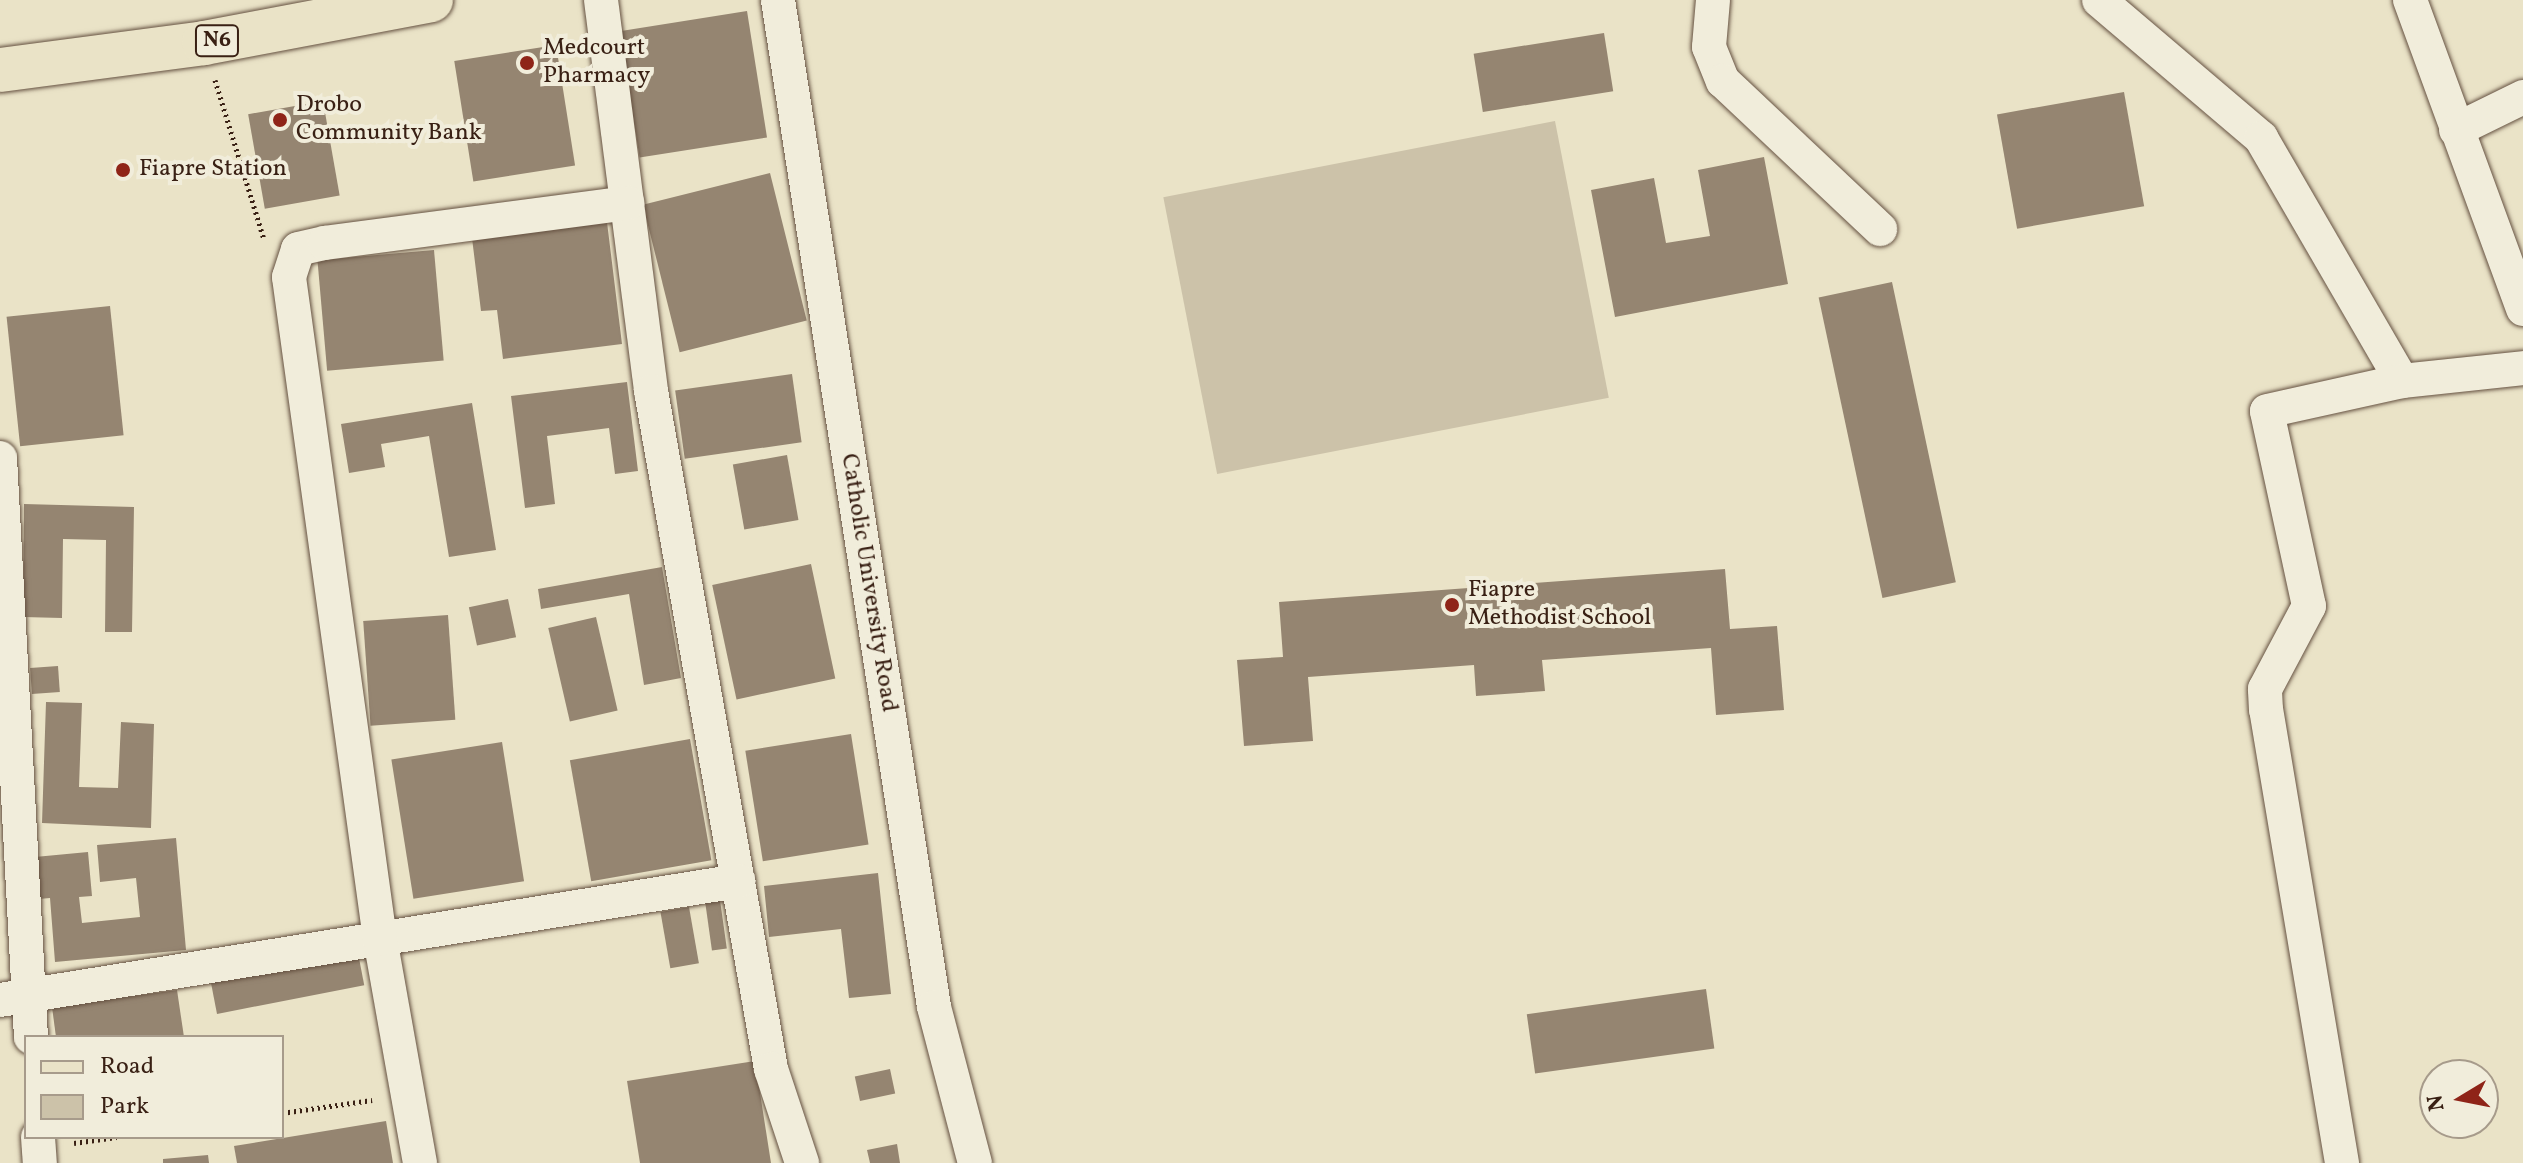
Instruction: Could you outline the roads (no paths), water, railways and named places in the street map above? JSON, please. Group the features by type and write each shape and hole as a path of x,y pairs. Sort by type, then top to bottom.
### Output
{"main road":[{"name":"N6","path":"0,70 204,43 431,0"}],"street":[{"path":"601,0 651,391 771,1069 802,1163"},
{"name":"Catholic University Road","path":"778,0 934,1007 975,1163"},
{"path":"1713,0 1709,47 1723,81 1880,229"},
{"path":"2099,0 2261,138 2402,381"},
{"path":"2410,0 2523,309"},
{"path":"2456,130 2523,97"},
{"path":"420,1163 412,1094 380,939 289,277 298,249 627,203"},
{"path":"2342,1163 2266,710 2269,679 2309,606 2267,411 2402,381 2523,368"},
{"path":"0,458 14,1000 30,1035"},
{"path":"14,1000 738,881"},
{"path":"38,1139 40,1163"}],"place":[{"name":"Medcourt Pharmacy","path":"527,63"},
{"name":"Drobo Community Bank","path":"280,120"},
{"name":"Fiapre Station","path":"123,170"},
{"name":"Fiapre Methodist School","path":"1452,605"}]}
